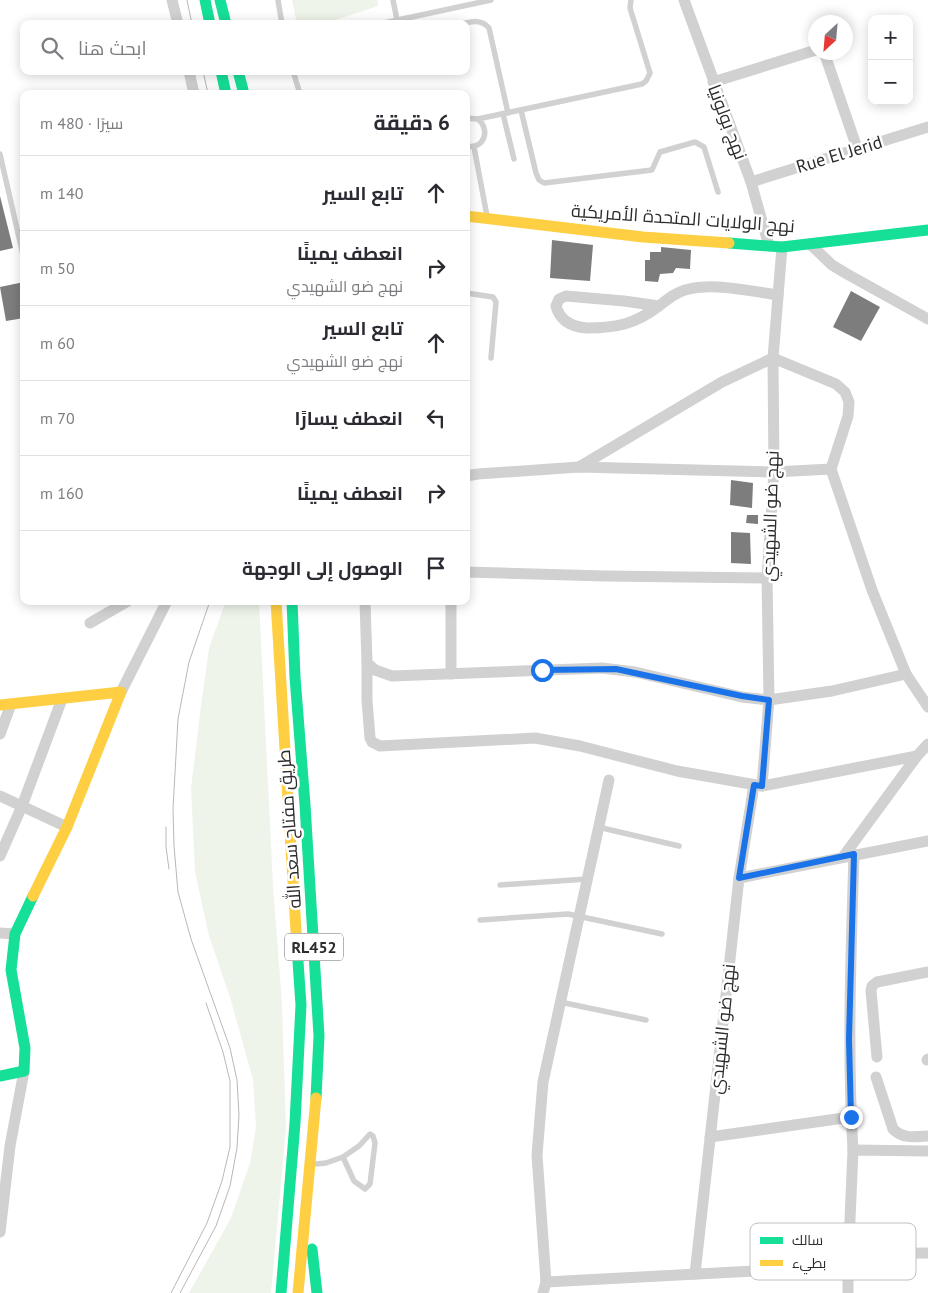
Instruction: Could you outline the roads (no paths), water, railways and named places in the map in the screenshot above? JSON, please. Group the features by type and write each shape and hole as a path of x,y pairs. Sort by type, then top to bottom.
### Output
{"main road":[{"path":"205,0 209,20"},
{"path":"220,0 225,20"},
{"path":"222,75 225,90"},
{"path":"239,75 243,90"},
{"name":"نهج الولايات المتحدة الأمريكية","path":"470,216 643,237 769,246 810,244 928,230"},
{"name":"طريق مفتاح سعد الله","path":"276,605 301,1006 300,1060 281,1293"},
{"name":"طريق مفتاح سعد الله","path":"292,605 295,677 319,1036 316,1110 298,1293"},
{"path":"0,1076 24,1071 25,1048 23,1032 11,970 15,934 67,827 121,692 6,705"},
{"path":"307,1209 312,1237 317,1293"},
{"path":"268,1293 287,1232"}],"street":[{"path":"172,0 177,20"},
{"name":"نهج بولونيا","path":"684,0 751,182 769,246"},
{"path":"713,82 808,52"},
{"path":"827,60 857,148"},
{"path":"190,75 193,90"},
{"name":"Rue El Jerid","path":"751,182 857,148 928,128"},
{"path":"810,244 832,265 928,319"},
{"name":"نهج ضو الشهيدي","path":"696,1274 739,878 758,785 769,700 767,578 774,472 773,358 782,246"},
{"path":"659,306 574,296 562,298 557,302 556,306 559,316 563,320 577,327 606,328 630,323 659,306 672,295 686,289 702,287 740,289 778,295"},
{"path":"579,467 722,382 773,358 836,384 845,392 849,402 848,416 831,469 872,590 906,674 928,707"},
{"path":"470,475 579,467 774,472 831,469"},
{"path":"470,572 767,578"},
{"path":"90,623 121,605"},
{"path":"121,692 165,605"},
{"path":"365,605 367,700 370,738 372,742 380,746 535,738 580,746 677,771 758,785 917,756"},
{"path":"451,605 451,674"},
{"path":"367,663 374,670 392,676 616,669 769,700 832,691 906,674"},
{"path":"0,856 22,806 62,698"},
{"path":"0,734 6,705"},
{"path":"849,1223 852,1150 849,1039 849,856 917,756 928,744"},
{"path":"609,780 543,1082 538,1136 544,1288 750,1269"},
{"path":"0,796 67,827"},
{"path":"739,878 928,841"},
{"path":"0,933 15,934"},
{"path":"877,1057 872,986 877,982 928,972"},
{"path":"0,1232 5,1146 24,1071"},
{"path":"876,1077 893,1129 898,1134 906,1137 928,1136"},
{"path":"710,1137 851,1117"},
{"path":"852,1150 928,1151"},
{"path":"848,1280 848,1293"}],"lane":[{"path":"278,0 281,20"},
{"path":"393,0 397,20 491,0"},
{"path":"470,118 478,119 521,110 646,81 650,73 630,8 631,0"},
{"path":"470,23 479,21 485,23 488,28 514,158"},
{"path":"294,75 299,90"},
{"path":"521,110 536,173 539,180 544,183 652,170 660,152 695,142 704,146 718,192"},
{"path":"470,146 474,147 483,141 485,137 485,127 478,119"},
{"path":"474,147 487,218"},
{"path":"0,154 20,243"},
{"path":"470,294 493,297 496,302 491,358"},
{"path":"598,827 679,846"},
{"path":"500,885 587,879"},
{"path":"480,920 568,914 662,934"},
{"path":"559,1002 646,1020"},
{"path":"311,1164 326,1163 343,1157 370,1134 373,1136 375,1143 370,1184 367,1188 362,1188 354,1181 343,1157"}],"tram line":[{"path":"187,0 191,20"},
{"path":"204,75 207,90"},
{"path":"180,1293 216,1226 230,1186 237,1148 239,1115 237,1080 230,1048 191,939 178,892 174,846 173,809 178,719 189,662 209,605"},
{"path":"166,827 169,869"},
{"path":"171,1293 207,1223 222,1181 230,1147 230,1081 223,1052 206,1003"}]}
